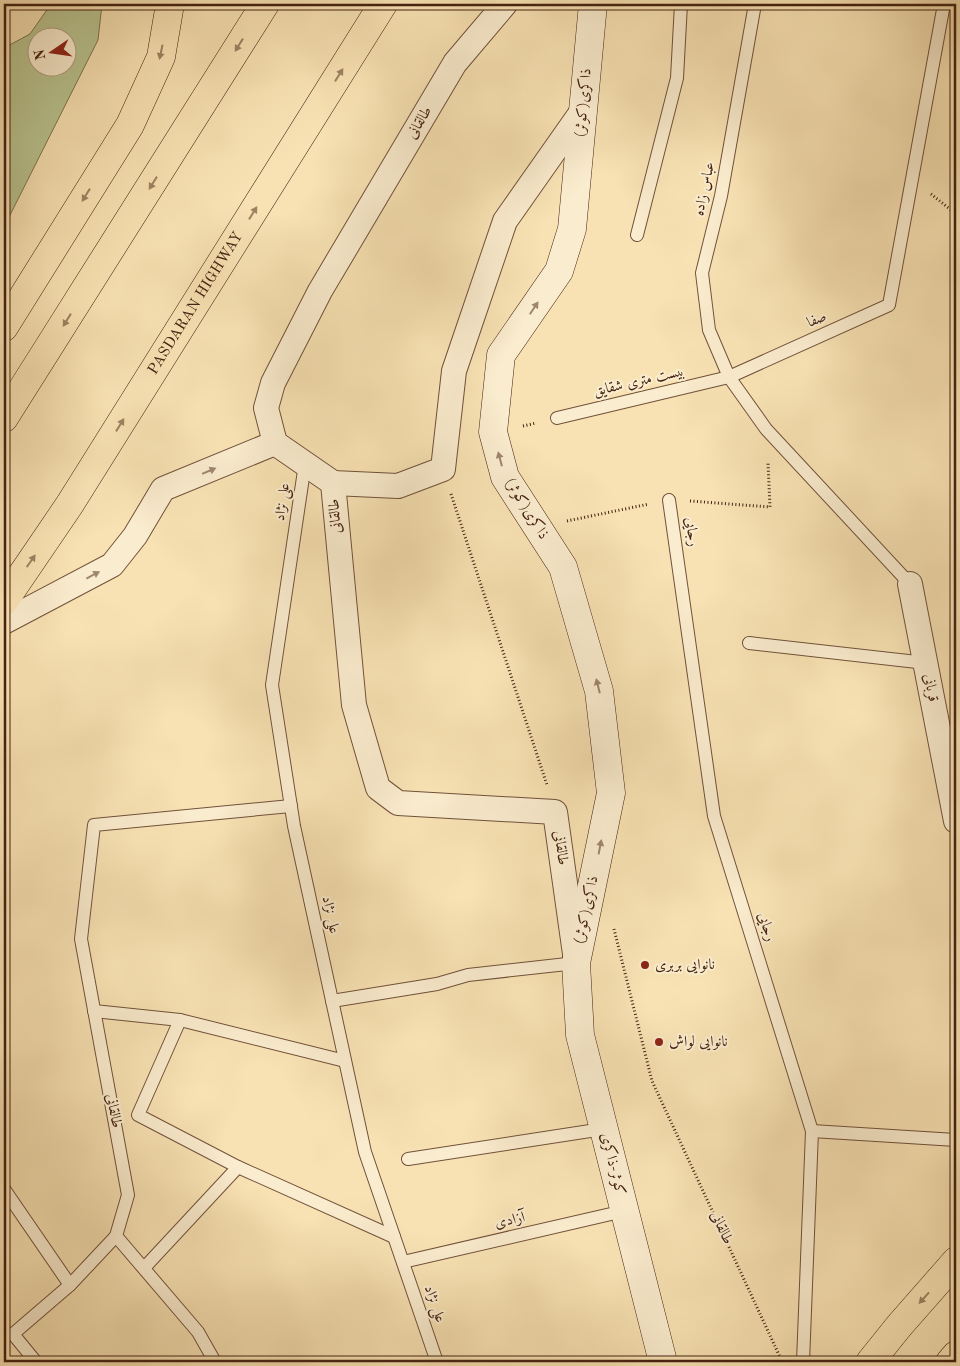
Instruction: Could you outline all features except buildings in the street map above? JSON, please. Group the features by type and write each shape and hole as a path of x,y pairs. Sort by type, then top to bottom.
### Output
{"main road":[{"path":"4,327 130,125 161,57 170,4"},
{"path":"4,418 265,4"},
{"name":"PASDARAN HIGHWAY","path":"4,601 70,504 383,4"},
{"path":"870,1362 956,1261"},
{"path":"950,1362 956,1355"}],"street":[{"name":"طالقانی","path":"504,4 455,63 320,291 273,383 266,408 275,443 333,483 354,705 378,788 398,804 555,812 576,963"},
{"name":"ذاکری(کوثر)","path":"576,963 611,793 599,690 563,567 505,477 493,432 501,355 559,271 572,229 593,4"},
{"path":"333,483 398,486 443,469 454,371 505,221 584,110"},
{"path":"4,622 112,565 136,536 163,489 275,443"},
{"name":"قربانی","path":"910,584 955,809"},
{"name":"کوثر-ذاکری","path":"576,963 580,1035 663,1362"}],"lane":[{"path":"637,235 677,78 681,4"},
{"name":"عباس زاده","path":"729,377 709,330 702,273 721,196 755,4"},
{"name":"صفا","path":"729,377 889,305 944,4"},
{"path":"729,377 766,429 910,584"},
{"name":"بیست متری شقایق","path":"557,418 729,377"},
{"name":"علی نژاد","path":"305,464 272,685 291,806 365,1152 437,1362"},
{"name":"رجایی","path":"670,500 714,816 812,1131 803,1362"},
{"path":"749,643 926,663"},
{"name":"طالقانی","path":"116,1236 128,1195 81,939 94,825 291,806"},
{"path":"332,1001 437,984 468,975 576,963"},
{"path":"94,1011 180,1020 345,1061"},
{"path":"180,1020 138,1115 238,1167 394,1237"},
{"path":"408,1159 604,1129"},
{"path":"812,1131 956,1140"},
{"path":"144,1268 238,1167"},
{"path":"4,1189 70,1285"},
{"name":"آزادی","path":"403,1262 624,1211"},
{"path":"36,1362 13,1334 70,1285 116,1236 198,1332 215,1362"}],"path":[{"path":"912,180 956,214"},
{"path":"443,469 555,812"},
{"name":"طالقانی","path":"612,920 652,1081 783,1362"}],"green space":[{"path":"51,4 102,4 98,40 4,227 4,48 28,35 28,78 78,78 78,28 34,28"}],"place":[{"name":"نانوایی بربری","path":"645,965"},
{"name":"نانوایی لواش","path":"659,1042"}]}
